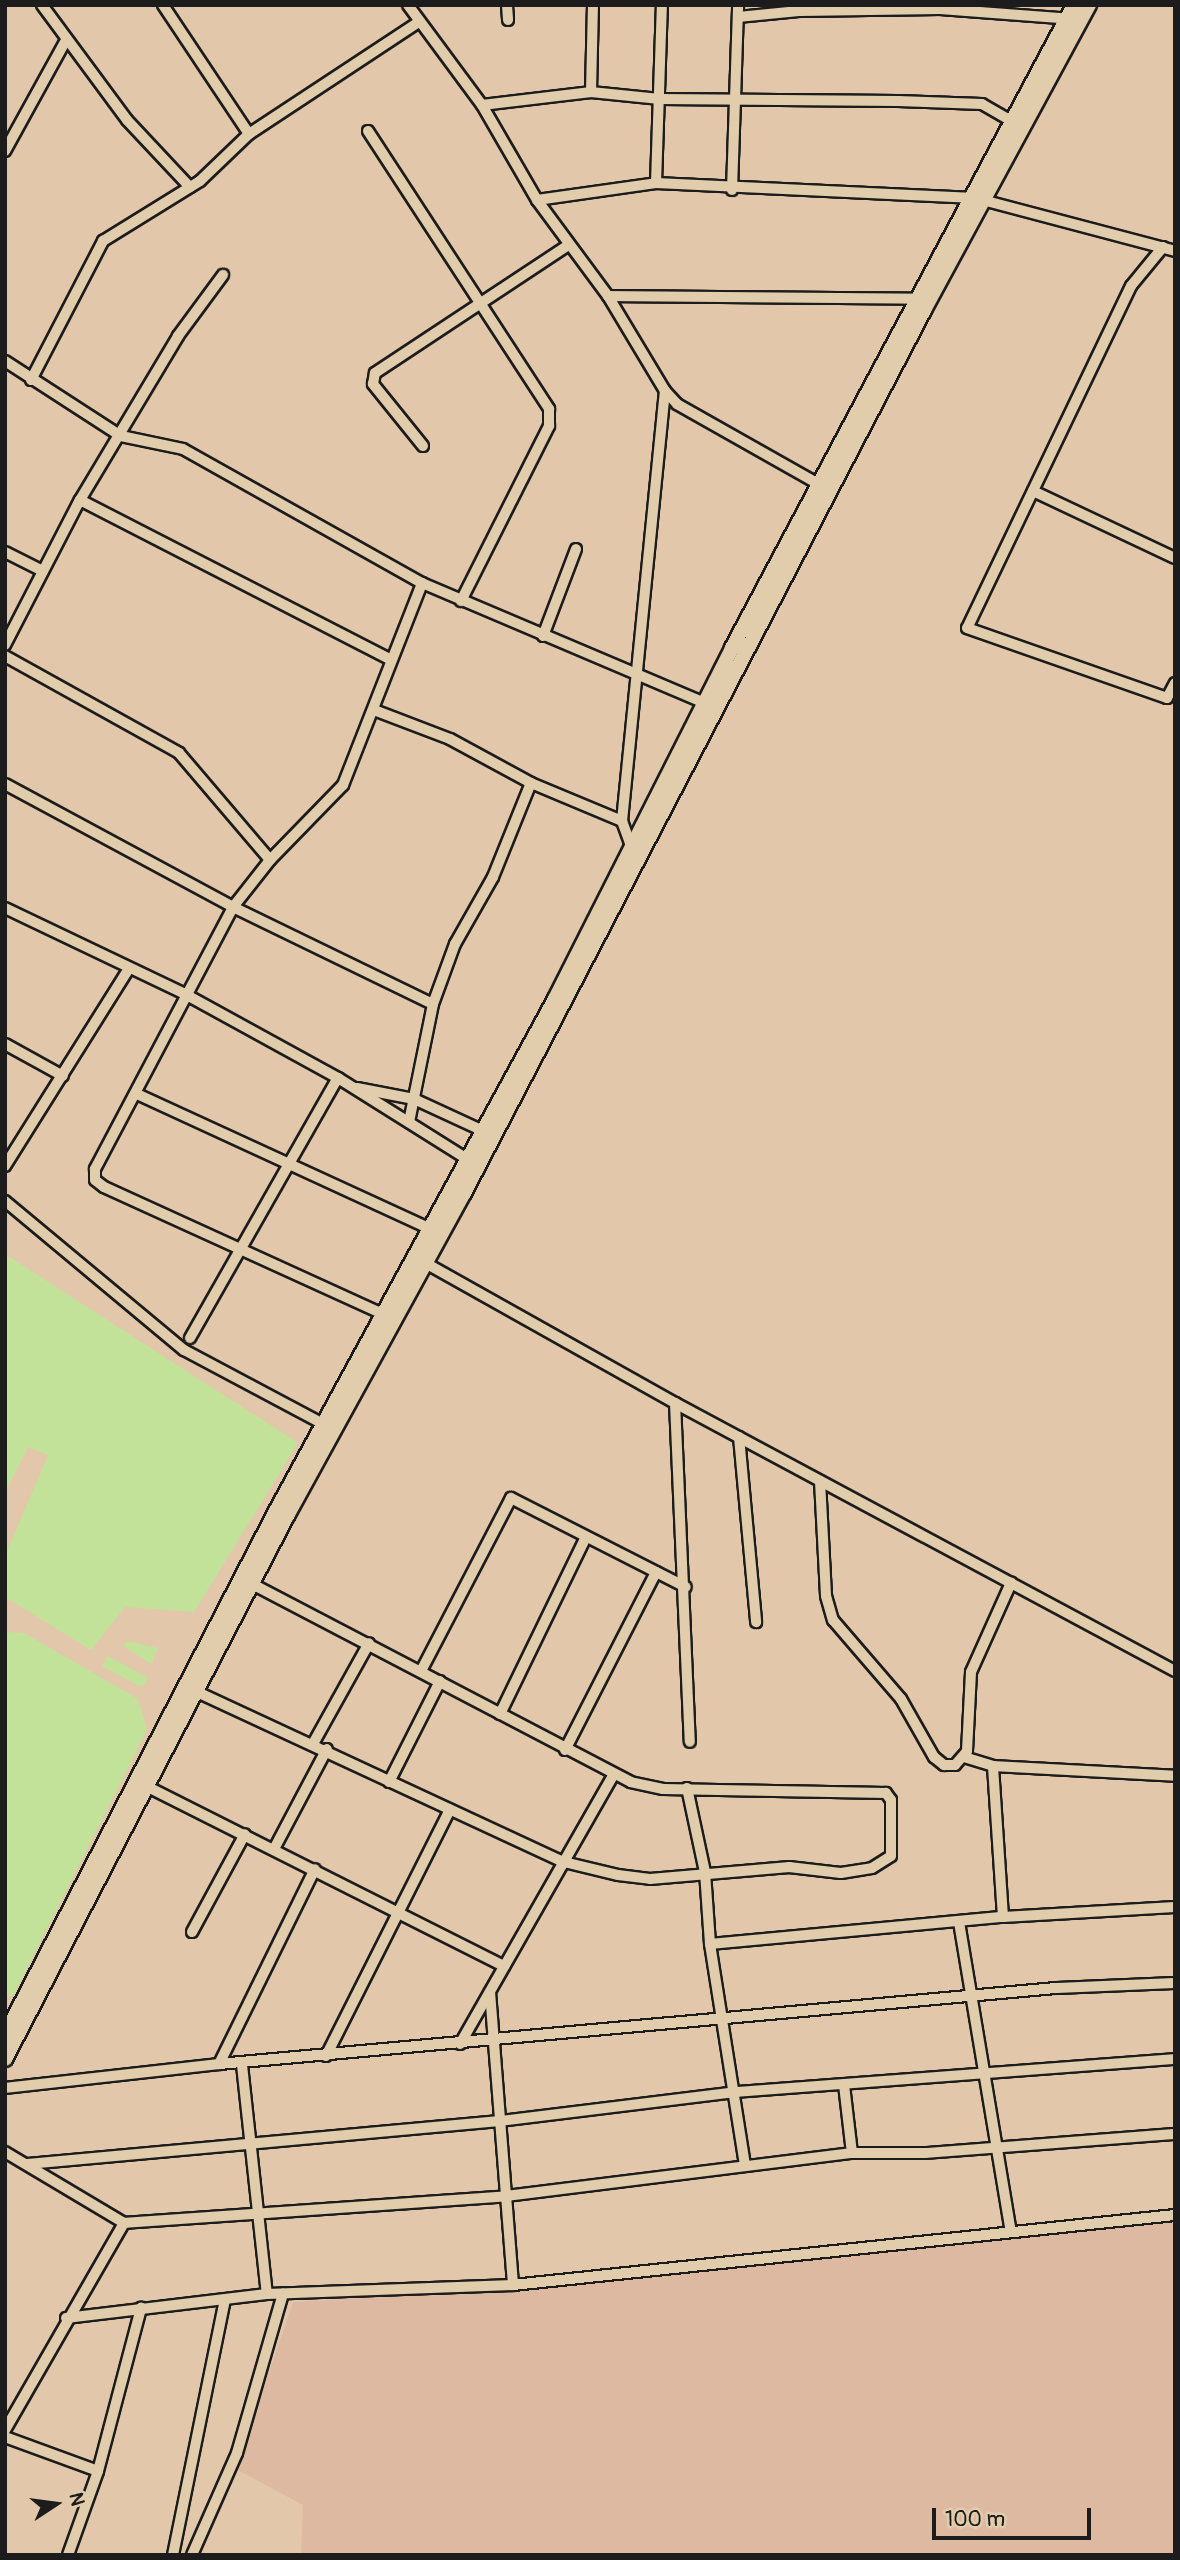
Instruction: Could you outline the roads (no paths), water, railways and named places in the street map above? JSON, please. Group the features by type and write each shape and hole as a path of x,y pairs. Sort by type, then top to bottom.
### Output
{"main road":[{"path":"5,2035 637,852 1074,15 1089,5"},
{"path":"5,2059 16,2014 146,1786 251,1584 385,1315 420,1260 431,1229 471,1161 481,1130 637,852"}],"street":[{"path":"42,5 65,42 127,120 190,187"},
{"path":"163,5 248,134"},
{"path":"408,5 482,105 537,200 567,246 608,296 665,391 677,404 826,488"},
{"path":"508,5 508,20"},
{"path":"591,92 593,5"},
{"path":"656,183 662,5"},
{"path":"733,190 738,5"},
{"path":"738,17 825,8 975,10 1074,15"},
{"path":"31,380 103,241 190,187 248,134 419,22"},
{"path":"5,151 65,42"},
{"path":"482,105 591,92 660,99 982,104 1017,125"},
{"path":"368,131 482,302 549,409 549,426 461,601"},
{"path":"537,200 656,183 733,190 980,199 1175,251"},
{"path":"423,446 373,384 375,373 567,246"},
{"path":"1163,247 1131,286 967,628 1167,698 1175,683"},
{"path":"5,645 41,570 80,500 121,436 178,336 223,275"},
{"path":"608,296 881,302 923,300"},
{"path":"5,362 121,436 183,449 422,583 712,707"},
{"path":"637,852 622,821 665,391"},
{"path":"1033,491 1175,558"},
{"path":"80,500 390,659"},
{"path":"544,636 576,549"},
{"path":"5,552 41,570"},
{"path":"385,1315 95,1180 95,1169 137,1094 185,994 233,907 271,860 343,785 374,710 390,659 422,583"},
{"path":"5,656 179,753 271,860"},
{"path":"374,710 450,739 531,783 622,821"},
{"path":"410,1122 433,1004 455,944 493,877 531,783"},
{"path":"5,784 233,907 433,1004"},
{"path":"5,908 128,970 185,994 338,1078 471,1161"},
{"path":"5,1166 128,970"},
{"path":"5,1044 63,1076"},
{"path":"190,1338 338,1078"},
{"path":"354,1088 414,1099 481,1130"},
{"path":"137,1094 431,1229"},
{"path":"5,1201 184,1350 328,1427"},
{"path":"420,1260 675,1403 1172,1669 1175,1656"},
{"path":"675,1403 686,1587 690,1742"},
{"path":"739,1437 755,1622"},
{"path":"820,1480 826,1596 833,1620 901,1699 934,1757 944,1765 964,1757 993,1766 1175,1776"},
{"path":"421,1671 506,1501 517,1499 686,1587"},
{"path":"500,1714 586,1537"},
{"path":"565,1750 656,1572"},
{"path":"964,1757 971,1672 1011,1583"},
{"path":"195,1690 314,1742 389,1782 564,1862 650,1879 705,1872 789,1867 827,1874 886,1863 891,1856 891,1800 879,1790 663,1788 613,1776 369,1643 251,1584"},
{"path":"314,1742 369,1643"},
{"path":"389,1782 440,1681"},
{"path":"275,1849 327,1749"},
{"path":"993,1766 1003,1917"},
{"path":"460,2044 613,1776"},
{"path":"146,1786 504,1966"},
{"path":"687,1788 705,1872 710,1944 725,2020 745,2165"},
{"path":"326,2056 450,1809"},
{"path":"192,1932 246,1834"},
{"path":"219,2064 315,1869"},
{"path":"710,1944 1003,1917 1175,1907"},
{"path":"960,1922 995,2148 1011,2232"},
{"path":"5,2088 219,2064 242,2065 972,1996 1175,1983"},
{"path":"490,1992 513,2285"},
{"path":"27,2164 251,2140 500,2120 736,2092 1175,2060"},
{"path":"242,2065 251,2140 255,2215 267,2294"},
{"path":"844,2085 852,2153"},
{"path":"5,2152 124,2223 506,2196 852,2153 995,2148 1175,2134"},
{"path":"66,2318 267,2294 513,2285 1175,2215"},
{"path":"5,2430 66,2318 124,2223"},
{"path":"192,2555 237,2453 283,2294"},
{"path":"173,2555 225,2299"},
{"path":"68,2555 98,2471 141,2308"},
{"path":"5,2437 98,2471"}]}
